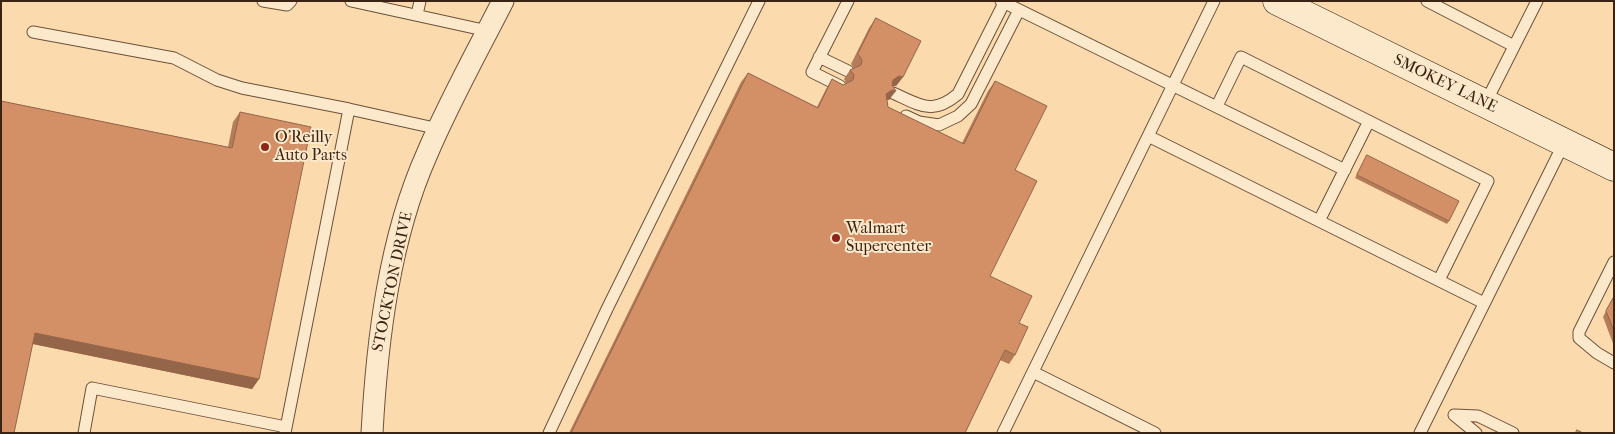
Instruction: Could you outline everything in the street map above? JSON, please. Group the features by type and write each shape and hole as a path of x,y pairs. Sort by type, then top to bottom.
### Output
{"street":[{"name":"STOCKTON DRIVE","path":"372,433 376,364 396,251 412,196 426,155 502,1"},
{"name":"SMOKEY LANE","path":"1277,1 1614,167"}],"lane":[{"path":"263,1 287,5 291,1"},
{"path":"351,1 488,31"},
{"path":"417,15 420,1"},
{"path":"549,433 611,300 759,1"},
{"path":"840,86 812,72 848,1"},
{"path":"1003,433 1214,1"},
{"path":"1427,1 1514,46"},
{"path":"1484,104 1538,1"},
{"path":"893,93 924,107 935,108 947,104 958,94 1002,2 1173,84 1345,170"},
{"path":"894,111 918,122 939,125 958,116 971,104 1019,10"},
{"path":"33,32 174,58 217,80 242,88 439,129"},
{"path":"819,57 848,71"},
{"path":"1217,106 1240,58 1488,181 1439,280"},
{"path":"84,433 92,388 286,430 349,109"},
{"path":"1319,221 1368,122"},
{"path":"1148,136 1484,303"},
{"path":"1420,433 1564,143"},
{"path":"1614,262 1579,332 1579,338 1597,353 1614,363"},
{"path":"1033,372 1156,433"},
{"path":"1434,406 1454,415 1476,433"},
{"path":"1454,415 1478,416 1513,433"}],"building":[{"name":"Walmart Supercenter","path":"876,18 921,41 903,77 899,76 893,80 892,85 896,91 892,90 886,94 888,107 964,144 995,81 1047,106 1015,170 1037,181 990,276 1032,296 1019,323 1028,327 1015,355 1005,350 965,433 571,433 748,73 818,108 832,79 843,85 853,80 854,75 850,70 861,65 862,60 858,54"},
{"path":"1,101 232,148 240,112 311,127 259,379 35,333 14,433 1,433"},
{"path":"1367,155 1459,201 1449,221 1357,175"},
{"path":"1614,297 1614,331 1606,311"}],"place":[{"name":"O'Reilly Auto Parts","path":"265,147"},
{"name":"Walmart Supercenter","path":"836,238"}]}
